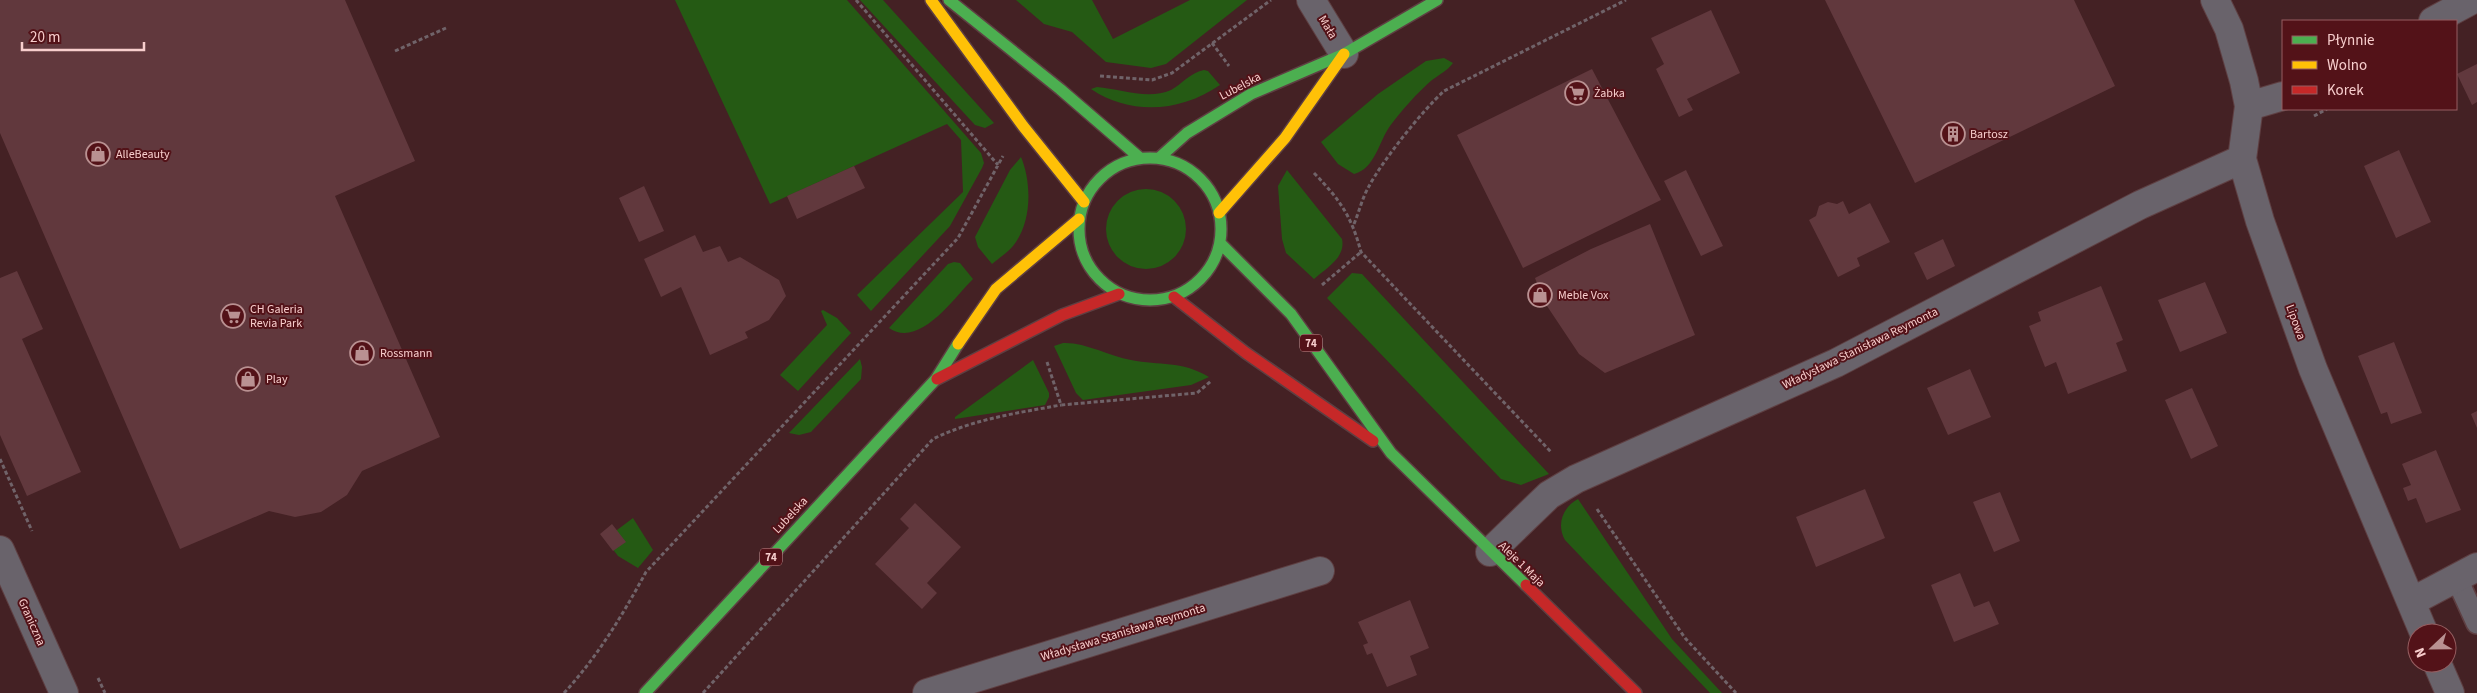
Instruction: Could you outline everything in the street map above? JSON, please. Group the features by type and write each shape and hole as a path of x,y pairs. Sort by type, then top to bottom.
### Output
{"main road":[{"path":"931,0 1023,126 1084,202"},
{"path":"949,0 1060,89 1140,158"},
{"name":"Lubelska","path":"1159,158 1187,133 1251,94 1344,54 1437,0"},
{"name":"Lubelska","path":"1219,213 1285,138 1344,54"},
{"path":"1140,158 1159,158 1174,162 1194,174 1210,191 1219,213 1220,242 1218,253 1208,272 1193,287 1174,297 1141,301 1119,294 1101,281 1087,263 1080,242 1079,219 1084,202 1095,184 1110,170 1140,158"},
{"name":"Lubelska","path":"645,693 936,379 978,312 996,289 1079,219"},
{"name":"Aleje 1 Maja","path":"1220,242 1291,314 1390,453 1636,693"},
{"name":"Lubelska","path":"936,379 1062,315 1119,294"},
{"name":"Aleje 1 Maja","path":"1174,297 1246,353 1390,453"}],"street":[{"name":"Mała","path":"1311,0 1344,54"},
{"name":"Lipowa","path":"2215,0 2234,44 2249,106 2242,158 2260,221 2313,369 2420,623"},
{"path":"2435,20 2472,0"},
{"path":"2249,106 2282,96"},
{"name":"Władysława Stanisława Reymonta","path":"1490,552 1549,495 1576,479 1844,358 2140,205 2242,158"},
{"name":"Graniczna","path":"0,550 64,693"},
{"name":"Władysława Stanisława Reymonta","path":"927,693 1320,572"},
{"path":"2411,602 2467,572"},
{"path":"2441,673 2450,693"}],"lane":[{"path":"2467,572 2477,623"}],"path":[{"path":"856,0 998,164"},
{"path":"1097,76 1152,80 1172,73 1271,0"},
{"path":"1354,224 1368,188 1381,168 1433,101 1444,91 1626,0"},
{"path":"395,51 446,28"},
{"path":"1212,43 1234,73"},
{"path":"564,693 588,667 622,617 646,572 958,238 1006,149"},
{"path":"1314,173 1337,198 1354,224 1362,252 1576,479 1685,638 1736,693"},
{"path":"1322,285 1362,252"},
{"path":"1047,362 1061,405"},
{"path":"703,693 933,439 951,430 996,416 1061,405 1197,393 1211,381"}],"green space":[{"path":"675,0 847,0 981,153 984,163 982,168 950,226 871,311 857,295 963,192 961,140 947,124 770,204"},
{"path":"860,0 883,0 994,123 985,128 975,125"},
{"path":"1016,0 1092,0 1113,39 1190,0 1247,0 1166,64 1151,68 1106,62 1072,32 1044,24"},
{"path":"1444,58 1453,63 1415,96 1399,114 1386,132 1372,161 1367,166 1354,174 1338,164 1321,142 1378,94 1426,61"},
{"path":"1199,71 1208,71 1220,85 1189,101 1173,105 1139,107 1123,104 1106,98 1091,89 1097,87 1144,94 1162,93 1171,90"},
{"path":"1021,157 1027,179 1027,215 1024,226 1013,246 992,264 978,247 975,237 1010,170"},
{"path":"1287,170 1342,239 1341,252 1338,257 1314,279 1286,253 1282,239 1278,186"},
{"path":"1138,189 1154,189 1175,200 1186,221 1186,237 1175,258 1154,269 1138,269 1124,263 1112,251 1106,237 1106,221 1112,207 1124,195"},
{"path":"960,263 973,279 946,308 924,327 912,332 900,333 889,328 948,264"},
{"path":"1352,273 1362,274 1549,474 1521,485 1501,479 1327,298"},
{"path":"823,310 837,318 851,333 798,391 780,375 827,325 821,311"},
{"path":"1063,343 1088,347 1131,360 1189,368 1209,377 1191,385 1083,400 1076,393 1054,346"},
{"path":"860,359 862,367 861,379 811,432 799,435 789,433"},
{"path":"1033,360 1049,393 1045,405 955,419 955,417"},
{"path":"1578,499 1672,639 1722,693 1710,693 1565,540 1561,528 1562,516 1568,507"},
{"path":"633,518 653,550 638,568 618,556 605,539"}],"building":[{"name":"CH Galeria Revia Park","path":"0,0 345,0 415,161 335,196 440,437 362,471 347,495 321,512 295,517 269,511 180,549 0,133"},
{"name":"Bartosz","path":"1825,0 2074,0 2115,86 1915,183"},
{"path":"1711,10 1740,73 1687,99 1693,110 1679,117 1656,69 1664,64 1651,38"},
{"path":"2477,64 2477,102 2472,105 2457,74"},
{"path":"1592,69 1661,200 1523,268 1457,135"},
{"path":"2399,150 2431,222 2396,238 2364,166"},
{"path":"854,166 865,188 797,219 787,196"},
{"path":"1686,170 1723,246 1701,256 1664,181"},
{"path":"644,186 664,231 639,242 619,198"},
{"path":"1843,201 1849,214 1870,203 1890,242 1857,258 1860,266 1838,277 1809,220 1816,216 1819,206 1828,202 1837,204"},
{"path":"1650,224 1695,335 1605,373 1579,354 1543,300 1535,278 1591,249"},
{"path":"695,235 703,252 720,246 728,262 740,257 779,280 786,296 769,320 745,332 748,338 710,355 681,287 661,297 644,259"},
{"path":"1943,239 1955,266 1927,280 1914,253"},
{"path":"17,271 43,329 22,339 81,472 27,496 0,435 0,278"},
{"path":"2205,282 2227,333 2180,352 2158,300"},
{"path":"2101,286 2123,340 2116,343 2127,371 2068,394 2056,362 2045,367 2029,326 2041,321 2038,312"},
{"path":"2394,342 2422,413 2391,424 2387,412 2381,414 2358,356"},
{"path":"1970,369 1991,417 1948,435 1927,388"},
{"path":"2192,388 2218,446 2191,459 2165,400"},
{"path":"2477,411 2477,428 2471,414"},
{"path":"2436,450 2461,510 2426,523 2416,498 2408,501 2403,488 2411,485 2402,464"},
{"path":"1865,489 1885,538 1816,567 1796,517"},
{"path":"2000,492 2020,541 1994,552 1973,502"},
{"path":"915,503 961,547 927,583 937,593 922,609 875,564 909,528 900,519"},
{"path":"612,524 626,542 613,551 600,534"},
{"path":"1960,573 1974,607 1989,601 1999,624 1954,642 1931,585"},
{"path":"1410,600 1429,648 1410,656 1417,675 1387,687 1372,653 1367,655 1363,645 1368,643 1358,622"}],"traffic: fast":[{"path":"949,0 1060,89 1140,158"},
{"path":"1159,158 1187,133 1251,94 1344,54 1437,0"},
{"path":"1150,158 1164,159 1177,163 1190,170 1200,179 1209,189 1216,202 1220,215 1221,229 1220,243 1216,256 1209,269 1200,279 1190,288 1177,295 1164,299 1150,300 1136,299 1123,295 1110,288 1100,279 1091,269 1084,256 1080,243 1079,229 1080,215 1084,202 1091,189 1100,179 1110,170 1123,163 1136,159 1150,158"},
{"path":"1220,243 1291,314 1391,453 1526,585"},
{"path":"645,693 936,379 958,344"}],"traffic: slow":[{"path":"931,0 1023,126 1084,202"},
{"path":"1219,213 1285,138 1344,54"},
{"path":"958,344 996,289 1079,219"}],"traffic: jam":[{"path":"937,379 1062,315 1119,294"},
{"path":"1174,297 1246,353 1373,441"},
{"path":"1526,585 1636,693"}],"place":[{"name":"Żabka","path":"1577,93"},
{"name":"Bartosz","path":"1953,134"},
{"name":"AlleBeauty","path":"98,154"},
{"name":"Meble Vox","path":"1540,295"},
{"name":"CH Galeria Revia Park","path":"233,316"},
{"name":"Rossmann","path":"362,353"},
{"name":"Play","path":"248,379"}]}
